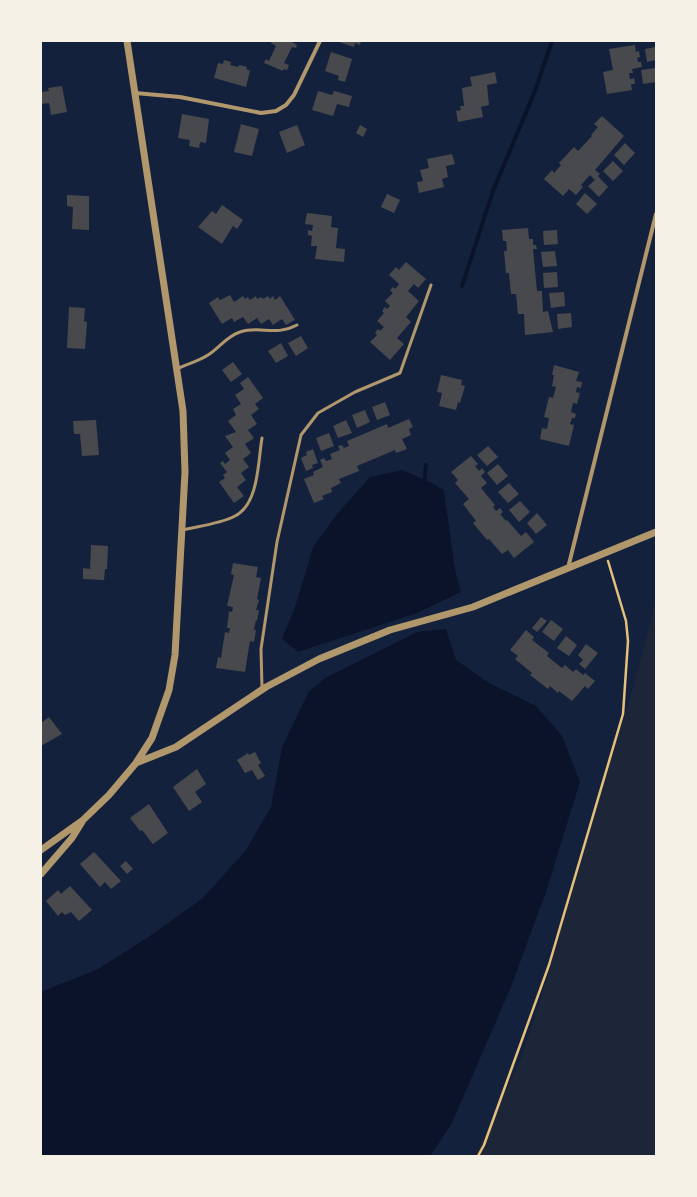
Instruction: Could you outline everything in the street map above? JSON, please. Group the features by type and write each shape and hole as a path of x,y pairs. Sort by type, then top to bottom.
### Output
{"street":[{"path":"41,850 83,820 110,795 136,763 152,738 169,690 175,655 185,472 183,412 127,41"},
{"path":"135,93 180,97 261,113 276,111 286,105 294,95 320,41"},
{"path":"568,568 656,214"},
{"path":"136,763 176,747 262,690 319,659 367,638 473,607 656,532"},
{"path":"41,874 72,838 83,820"}],"lane":[{"path":"262,690 261,649 277,542 301,436 318,413 355,392 400,373 431,285"},
{"path":"177,369 207,355 228,338 239,332 254,329 272,332 287,330 297,325"},
{"path":"182,530 235,516 245,509 253,495 262,438"}],"path":[{"path":"478,1156 484,1145 549,965 622,714 628,641 626,620 614,577 604,553"}],"shaded area":[{"path":"402,470 428,481 444,490 455,570 461,592 417,613 298,652 282,639 296,604 313,547 337,514 370,477"},
{"path":"656,601 656,1156 475,1156 521,1059 546,982 600,789 629,703"},
{"path":"446,629 456,660 489,683 536,706 562,736 580,782 546,892 511,987 451,1125 430,1156 41,1156 41,992 98,969 147,938 203,898 246,850 271,807 282,747 309,691 325,678 417,632"}],"building":[{"path":"272,41 292,41 297,45 296,48 292,47 284,63 289,65 287,70 283,69 283,71 264,63 266,59 269,61 276,46 271,43"},
{"path":"339,41 361,41 360,45 355,43 354,47"},
{"path":"635,45 636,52 639,51 640,57 637,58 638,62 641,62 642,67 632,69 633,73 629,73 630,79 634,78 635,84 631,84 632,90 607,94 603,72 613,70 609,49"},
{"path":"656,47 656,60 647,62 645,49"},
{"path":"331,52 352,59 345,82 338,80 339,76 325,71"},
{"path":"224,60 231,62 230,65 247,67 246,69 250,71 246,87 214,78 218,63 223,64"},
{"path":"655,68 656,82 643,84 641,70"},
{"path":"495,72 497,83 487,85 489,105 481,107 483,117 458,122 456,111 461,110 460,106 464,106 462,88 472,86 470,77"},
{"path":"62,86 67,112 51,115 49,103 41,104 41,92 49,91 48,88"},
{"path":"318,91 332,95 334,91 352,96 349,107 337,104 333,116 312,110"},
{"path":"182,114 209,119 206,143 200,142 199,148 189,146 190,140 178,138"},
{"path":"602,116 624,136 595,170 600,174 598,176 608,187 599,197 588,186 595,180 590,175 581,185 583,187 576,195 569,189 563,196 544,179 552,170 554,173 561,165 559,163 574,147 578,151 592,136 591,135 598,127 594,124"},
{"path":"241,124 259,129 252,156 234,152"},
{"path":"297,125 305,145 287,153 279,132"},
{"path":"360,125 367,129 363,137 356,133"},
{"path":"625,143 635,153 624,165 614,155"},
{"path":"452,154 455,164 446,166 448,177 442,179 444,187 419,193 417,182 423,181 420,170 429,168 427,159"},
{"path":"613,161 623,171 613,181 603,171"},
{"path":"585,193 597,204 587,214 576,204"},
{"path":"387,194 400,200 394,213 381,207"},
{"path":"67,195 89,196 89,230 72,229 73,207 67,206"},
{"path":"222,205 243,220 237,229 233,226 222,244 198,227 212,211 216,214"},
{"path":"307,213 332,216 331,227 338,228 336,248 345,249 344,262 315,259 317,246 311,246 312,236 308,235 308,230 312,231 313,225 305,224"},
{"path":"528,228 529,239 533,239 533,245 536,245 537,249 533,249 537,291 542,291 543,312 548,311 553,332 525,335 524,314 518,314 516,294 511,294 509,273 506,273 504,251 507,251 506,241 503,241 502,230"},
{"path":"557,230 558,244 544,245 543,231"},
{"path":"555,251 557,266 543,267 541,252"},
{"path":"406,262 426,279 418,288 414,284 408,291 419,301 406,317 411,322 397,338 404,344 390,360 370,342 377,335 375,333 378,329 380,331 384,327 377,321 384,313 382,311 385,307 387,309 390,306 385,301 393,293 390,290 393,287 395,289 399,284 389,275 396,267 399,270"},
{"path":"557,272 558,287 544,288 543,273"},
{"path":"564,292 565,306 551,308 549,293"},
{"path":"230,295 234,302 243,296 245,299 248,297 250,300 256,296 257,299 261,297 263,299 268,296 270,299 273,296 275,300 280,296 295,320 286,325 282,319 273,325 269,319 261,324 257,318 248,324 243,317 234,322 232,318 222,324 209,303 218,297 220,300"},
{"path":"69,307 85,308 84,321 87,322 85,349 67,348"},
{"path":"571,313 572,327 558,329 557,314"},
{"path":"301,336 308,348 296,356 288,343"},
{"path":"281,343 288,356 276,363 268,351"},
{"path":"233,362 242,374 231,382 222,370"},
{"path":"554,365 579,372 576,381 582,382 581,388 577,387 576,392 580,393 577,404 573,403 571,412 576,414 575,418 572,418 570,424 574,425 569,446 540,439 542,428 547,429 549,418 544,417 549,397 553,398 556,387 552,386"},
{"path":"441,375 462,380 461,385 465,386 460,403 458,402 456,410 439,406 442,393 437,392"},
{"path":"248,377 263,398 255,404 259,409 251,415 257,424 248,430 254,438 245,444 251,453 243,459 249,467 241,473 246,480 237,487 244,496 234,503 219,482 225,478 223,475 227,472 220,463 223,461 225,464 230,460 225,453 233,447 225,436 236,432 228,421 236,415 233,409 241,404 235,395 244,389 240,383"},
{"path":"385,402 390,415 377,420 372,407"},
{"path":"365,410 370,422 357,428 352,415"},
{"path":"409,419 413,427 409,429 411,435 402,439 407,449 396,453 395,450 357,466 359,471 339,479 341,483 331,488 332,492 322,496 324,499 314,503 304,479 314,475 313,472 323,467 320,460 324,458 326,461 332,459 330,454 340,450 338,446 342,445 344,448 349,446 347,441 387,424 388,428"},
{"path":"96,420 99,455 82,456 80,434 74,434 73,421"},
{"path":"346,420 352,433 338,438 333,426"},
{"path":"329,433 334,446 321,451 316,438"},
{"path":"488,446 498,457 487,466 477,455"},
{"path":"313,449 318,463 312,465 313,468 306,471 301,458 307,455 306,452"},
{"path":"471,456 478,464 475,466 479,471 482,468 485,472 481,476 487,483 481,488 495,505 493,507 496,511 500,508 503,512 500,514 521,536 526,532 534,542 514,558 508,550 502,554 489,539 487,540 473,523 476,521 463,504 469,499 455,483 458,480 451,472"},
{"path":"498,464 508,476 497,485 487,473"},
{"path":"509,483 519,494 508,503 498,492"},
{"path":"520,501 530,512 519,522 509,510"},
{"path":"537,513 547,525 536,534 527,523"},
{"path":"91,545 108,546 107,569 105,569 104,580 83,579 83,568 90,569"},
{"path":"233,563 258,567 256,577 261,578 257,599 259,600 256,610 259,610 254,630 256,630 254,642 250,641 245,672 216,668 218,657 221,658 225,632 229,633 230,628 227,628 229,611 232,612 233,607 227,606 234,575 231,574"},
{"path":"541,617 547,621 537,632 532,628"},
{"path":"551,620 563,629 554,641 542,632"},
{"path":"526,630 534,637 532,640 549,653 547,656 562,668 565,665 573,672 576,669 583,675 585,673 595,681 588,689 585,686 572,701 559,691 558,693 550,686 548,689 530,675 532,673 515,659 518,656 510,650"},
{"path":"566,636 577,645 569,656 557,648"},
{"path":"586,644 598,653 585,669 579,664 583,660 578,655"},
{"path":"49,717 62,734 41,746 41,723"},
{"path":"255,752 261,763 258,765 265,776 258,780 252,770 245,773 237,760 248,753 249,755"},
{"path":"197,769 206,784 195,792 202,802 189,811 173,787"},
{"path":"149,804 168,833 153,844 130,818"},
{"path":"94,852 121,881 111,889 105,882 100,887 80,864"},
{"path":"126,861 133,869 127,874 120,866"},
{"path":"70,886 92,910 79,921 71,912 65,915 62,912 58,916 46,901 58,890 61,894"}],"waterway":[{"path":"462,286 493,191 535,91 552,41"},
{"path":"424,483 426,465"}]}
